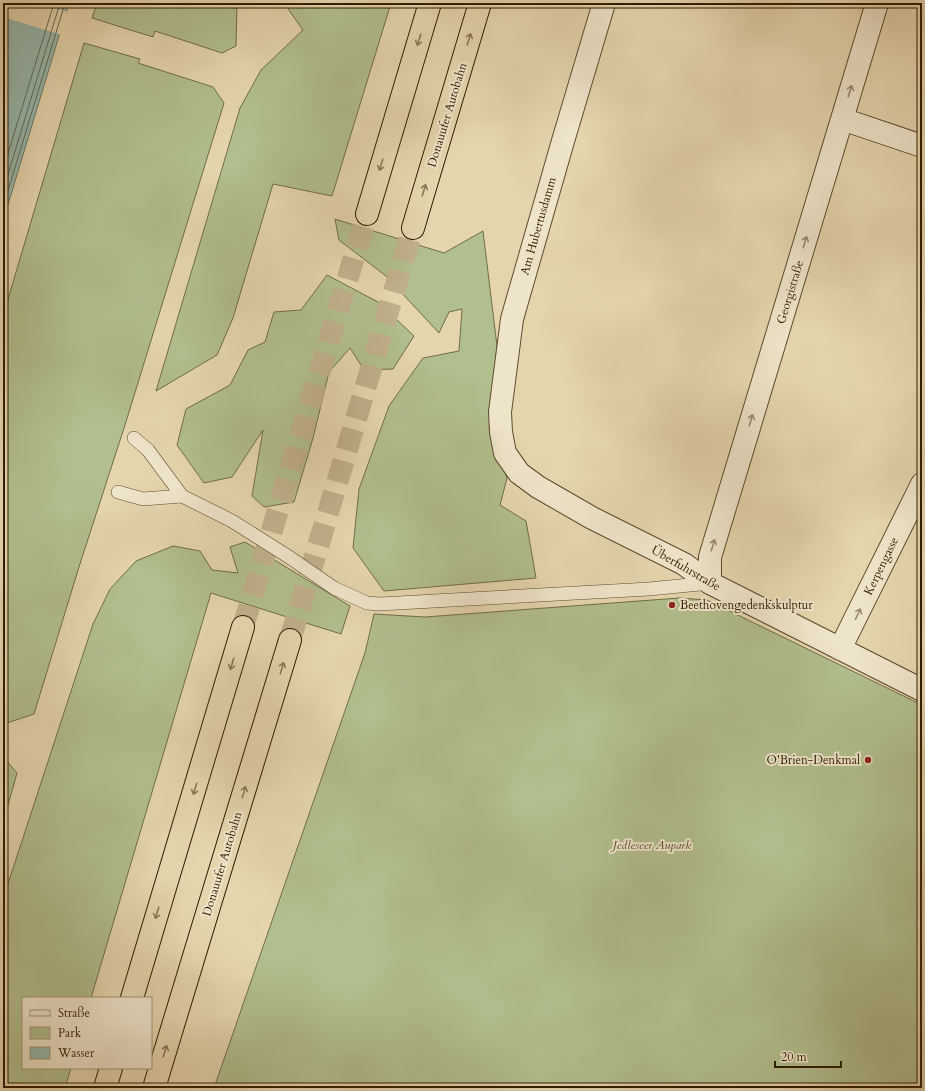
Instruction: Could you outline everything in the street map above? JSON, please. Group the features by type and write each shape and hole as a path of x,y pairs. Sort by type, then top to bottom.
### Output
{"highway":[{"path":"367,214 430,3"},
{"name":"Donauufer Autobahn","path":"413,228 480,3"},
{"path":"132,997 243,627"},
{"name":"Donauufer Autobahn","path":"154,1088 290,640"},
{"path":"105,1088 111,1069"}],"street":[{"name":"Am Hubertusdamm","path":"505,454 501,432 500,412 512,319 604,3"},
{"name":"Georgistraße","path":"710,583 710,558 877,3"},
{"path":"842,119 922,146"},
{"name":"Überfuhrstraße","path":"505,454 520,473 538,487 592,518 684,564 710,583 922,690"},
{"name":"Kerpengasse","path":"840,649 922,484"}],"lane":[{"path":"134,438 148,450 182,496 232,521 289,557 334,588 367,603 380,604 641,589 710,583"},
{"path":"118,492 143,498 182,496"}],"green space":[{"path":"97,3 237,3 236,46 222,53 155,31 153,37 92,18"},
{"path":"284,3 391,3 332,196 273,184 233,318 217,355 156,391 240,108 261,70 303,30"},
{"path":"84,43 140,59 138,63 213,87 224,103 34,714 7,723 3,734 3,316"},
{"path":"335,219 444,253 483,231 497,346 489,428 507,478 500,505 526,521 536,578 384,591 353,548 359,489 389,406 423,358 459,351 462,309 449,312 439,333 386,276 339,240"},
{"path":"327,275 378,302 414,336 393,369 364,370 350,348 329,372 313,438 294,502 264,507 252,496 263,430 232,477 204,483 177,445 186,409 230,385 248,350 265,342 274,312 301,310"},
{"path":"245,542 350,606 341,634 211,593 91,997 22,997 22,1069 71,1069 65,1088 3,1088 3,899 93,624 110,589 136,561 173,546 200,551 212,570 238,573 230,547"},
{"name":"Jedleseer Aupark","path":"679,598 707,600 922,705 922,1088 214,1088 365,653 374,614 425,617"},
{"path":"3,757 17,773 3,823"}],"water":[{"path":"3,3 69,3 3,221"}],"pier":[{"path":"3,3 37,3 69,12 62,35 3,17"}],"tunnel":[{"path":"243,627 367,214"},
{"path":"290,640 413,228"}],"place":[{"name":"Beethovengedenkskulptur","path":"672,605"},
{"name":"O'Brien-Denkmal","path":"868,760"}]}
